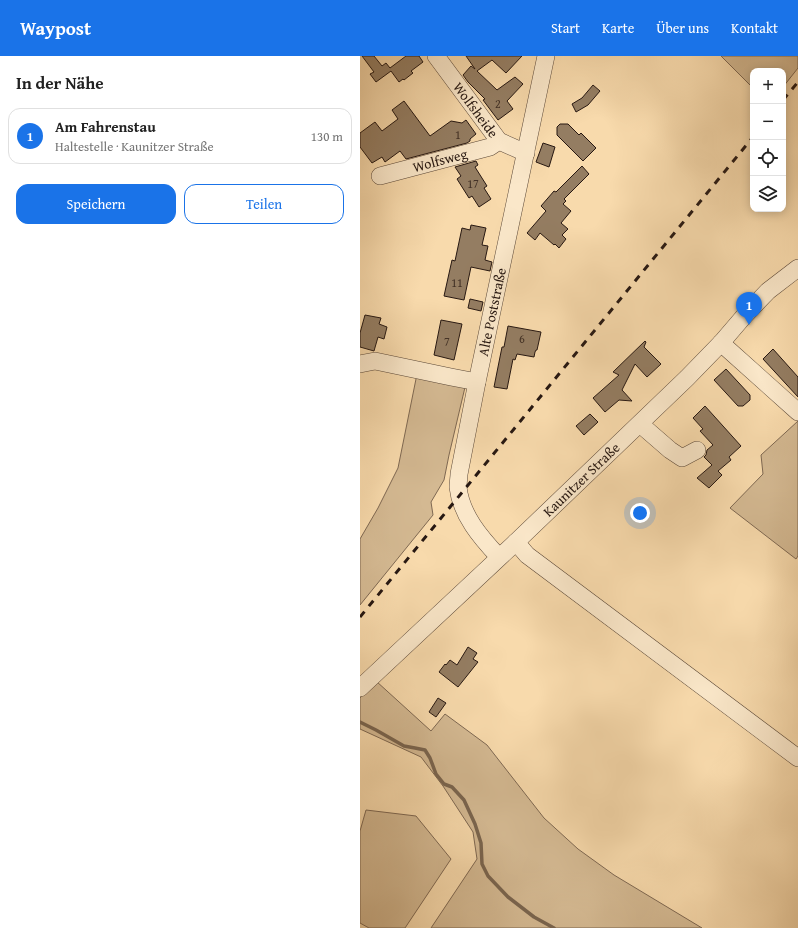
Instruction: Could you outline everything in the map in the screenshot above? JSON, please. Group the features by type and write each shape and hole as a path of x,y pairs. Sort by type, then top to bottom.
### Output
{"street":[{"name":"Wolfsheide","path":"436,56 499,141 526,153"},
{"name":"Alte Poststraße","path":"499,557 475,528 462,504 458,486 462,457 477,382 546,56"},
{"name":"Wolfsweg","path":"380,176 490,147 499,141"},
{"name":"Kaunitzer Straße","path":"360,688 640,424 722,342 745,314 768,291 798,268"},
{"path":"722,342 798,412"},
{"path":"360,364 375,361 477,382"},
{"path":"640,424 670,450 682,458 697,450"},
{"path":"516,542 527,555 798,758"}],"shaded area":[{"path":"721,56 798,56 798,68 786,83 786,68 750,68 750,85"},
{"path":"417,374 466,383 444,480 431,502 433,515 360,605 360,539 378,508 398,468"},
{"path":"798,421 798,556 796,559 730,508 763,474 761,455"},
{"path":"376,681 431,731 445,714 487,745 544,818 578,849 614,875 702,928 431,928 477,859 473,832 443,786 421,757 360,729 360,698"},
{"path":"366,810 416,816 451,859 405,928 369,928 360,923 360,831"}],"building":[{"path":"362,56 374,56 382,66 386,63 390,68 406,56 419,56 423,62 411,71 413,73 404,80 403,79 399,82 391,71 376,82 370,74 374,72"},
{"path":"466,56 522,56 506,73 492,60 477,71 497,90 515,77 523,84 507,101 513,109 498,120 483,100 485,99 463,75 471,66 475,69"},
{"path":"593,85 600,91 588,105 576,112 572,104 582,98"},
{"path":"404,101 430,136 451,121 462,123 466,120 476,134 467,143 406,159 400,151 385,162 382,157 372,163 360,147 360,133 375,122 382,131 398,119 392,110"},
{"path":"560,124 568,124 579,135 581,133 596,148 583,161 557,135 557,127"},
{"path":"543,143 555,147 549,167 536,162"},
{"path":"476,161 478,165 475,167 487,186 484,188 491,199 479,207 472,196 469,198 457,179 461,176 455,167"},
{"path":"582,166 589,174 564,199 566,201 563,204 571,211 561,223 568,229 562,235 566,239 559,248 540,233 535,240 527,233 546,211 541,206 554,191 556,192"},
{"path":"471,225 486,228 482,245 488,246 485,260 492,262 490,271 471,267 464,300 444,296 452,260 455,261 462,228 470,230"},
{"path":"470,299 483,302 481,311 468,308"},
{"path":"365,315 381,318 379,324 387,327 384,339 378,337 374,351 360,347 360,333"},
{"path":"441,320 462,324 454,360 434,355"},
{"path":"508,326 541,332 534,357 517,354 515,360 513,359 507,389 494,387"},
{"path":"645,341 644,347 661,364 647,377 635,364 622,390 632,401 619,400 605,412 593,398 619,375 613,372"},
{"path":"773,349 798,377 798,397 763,359"},
{"path":"726,369 750,395 750,400 743,406 738,406 714,380"},
{"path":"705,406 741,446 729,457 731,460 718,471 722,475 709,488 697,478 712,465 704,457 707,450 713,445 700,431 703,429 693,418"},
{"path":"590,414 598,422 584,435 576,426"},
{"path":"468,647 477,653 473,659 478,662 458,687 439,672 450,660 457,665"},
{"path":"438,698 446,703 436,717 429,712"}],"waterway":[{"path":"360,722 404,746 425,750 430,758 436,774 444,784 452,787 464,800 475,824 481,843 482,864 488,876 508,897 534,917 554,928"}],"railway":[{"path":"786,96 798,82"},
{"path":"360,617 751,140"}],"place":[{"name":"Am Fahrenstau","path":"749,325"}]}
